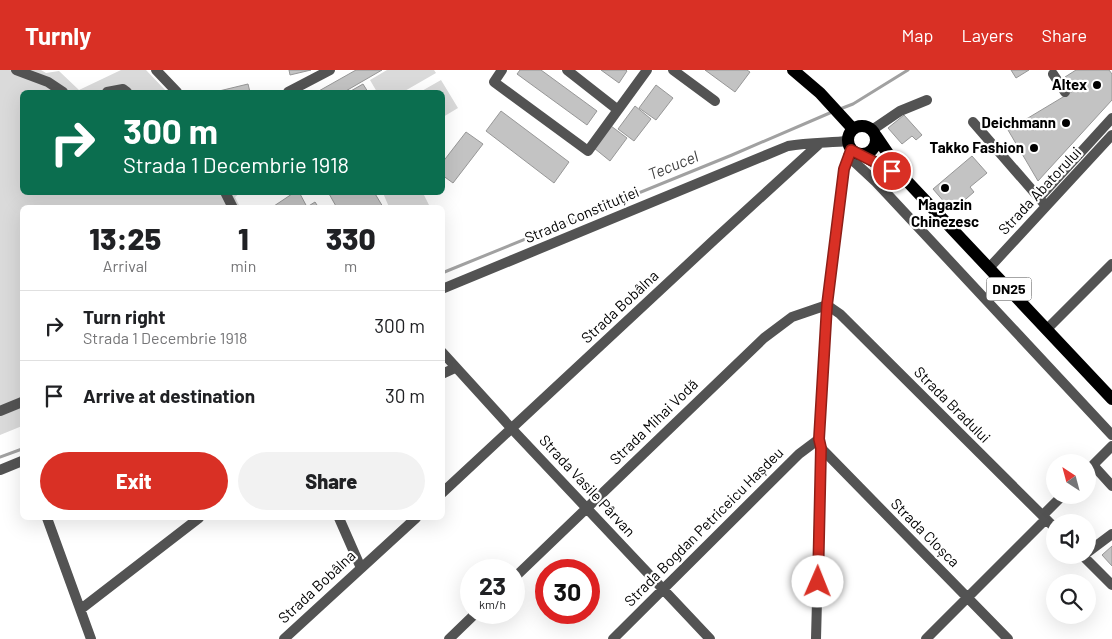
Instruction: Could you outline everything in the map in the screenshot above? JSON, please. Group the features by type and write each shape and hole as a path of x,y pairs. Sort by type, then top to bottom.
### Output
{"main road":[{"path":"793,70 820,93 853,129"},
{"path":"867,126 874,133 876,142 874,149 869,153 852,150 849,134 853,129 867,126"},
{"name":"DN25","path":"874,133 906,180 1112,399"},
{"name":"DN25","path":"852,150 906,180"}],"street":[{"path":"16,70 48,82 60,90"},
{"path":"156,70 174,90"},
{"path":"292,90 330,70"},
{"path":"502,70 494,82 588,151 647,70"},
{"path":"567,70 618,110"},
{"path":"673,70 715,101"},
{"path":"1054,74 1065,92"},
{"path":"874,133 900,111 927,100"},
{"path":"972,122 1042,202 1112,118"},
{"name":"Strada Abatorului","path":"989,268 1042,202 1112,135"},
{"name":"Strada Constituției","path":"445,288 788,146 804,143 852,150"},
{"name":"Strada Bobâlna","path":"445,490 819,144"},
{"path":"816,639 820,444 827,305 844,169 852,150"},
{"path":"852,150 876,182 1112,435"},
{"path":"1047,329 1112,264"},
{"name":"Strada Mihai Vodă","path":"525,567 764,338 792,316 827,305"},
{"name":"Strada Bradului","path":"827,305 840,314 1044,517"},
{"name":"Strada Vasile Pârvan","path":"445,356 710,639"},
{"path":"445,373 455,368"},
{"path":"0,411 20,403"},
{"name":"Strada Bogdan Petriceicu Hașdeu","path":"613,639 799,454 820,444"},
{"name":"Strada Cloșca","path":"820,444 1008,639"},
{"path":"1096,462 1112,446"},
{"path":"0,470 20,462"},
{"path":"1096,473 1112,486"},
{"path":"926,639 968,598 1055,504"},
{"path":"48,520 91,639"},
{"path":"81,609 196,520"},
{"path":"340,520 361,568"},
{"name":"Strada Bobâlna","path":"284,639 414,520"},
{"path":"1096,546 1112,534"},
{"path":"1092,564 1112,585"},
{"path":"449,639 465,624"}],"shaded area":[{"path":"0,70 41,70 46,73 59,71 79,90 20,90 20,195 238,195 235,197 239,205 20,205 20,427 0,435"},
{"path":"121,70 146,70 165,90 79,90"},
{"path":"387,70 434,70 436,73 406,90 376,90 370,80"},
{"path":"441,80 458,108 445,116 445,90 424,90"},
{"path":"384,195 424,195 429,205 388,205"}],"building":[{"path":"289,70 311,70 290,75"},
{"path":"356,70 382,70 347,90 321,90"},
{"path":"520,70 541,70 597,111 587,125 517,74"},
{"path":"601,70 626,70 627,71 619,83"},
{"path":"705,70 747,70 750,72 735,92"},
{"path":"1011,70 1029,70 1016,78"},
{"path":"1076,70 1109,70 1112,74 1112,100 1038,181 1008,130 1073,91 1065,77"},
{"path":"248,84 250,90 223,90"},
{"path":"363,84 367,90 352,90"},
{"path":"656,85 673,98 656,120 639,108"},
{"path":"635,106 651,119 634,141 618,129"},
{"path":"501,111 569,162 554,183 486,131"},
{"path":"904,115 922,135 916,140 912,136 902,144 888,128"},
{"path":"611,126 627,138 610,161 594,148"},
{"path":"466,132 483,144 453,183 445,177 445,159"},
{"path":"972,156 987,173 970,187 974,192 952,211 933,189"},
{"path":"290,195 301,195 306,205 276,205"},
{"path":"330,195 376,195 382,205 335,205"},
{"path":"1112,546 1112,566 1102,555"}],"waterway":[{"name":"Tecucel","path":"840,109 853,104 908,70"},
{"name":"Tecucel","path":"445,272 732,155 832,112"},
{"name":"Tecucel","path":"0,457 20,450"}],"place":[{"name":"Altex","path":"1097,85"},
{"name":"Deichmann","path":"1066,123"},
{"name":"Takko Fashion","path":"1034,148"},
{"name":"Magazin Chinezesc","path":"945,188"}],"route":[{"path":"818,582 821,448 819,439 827,305 844,169 851,150 892,171"}]}
